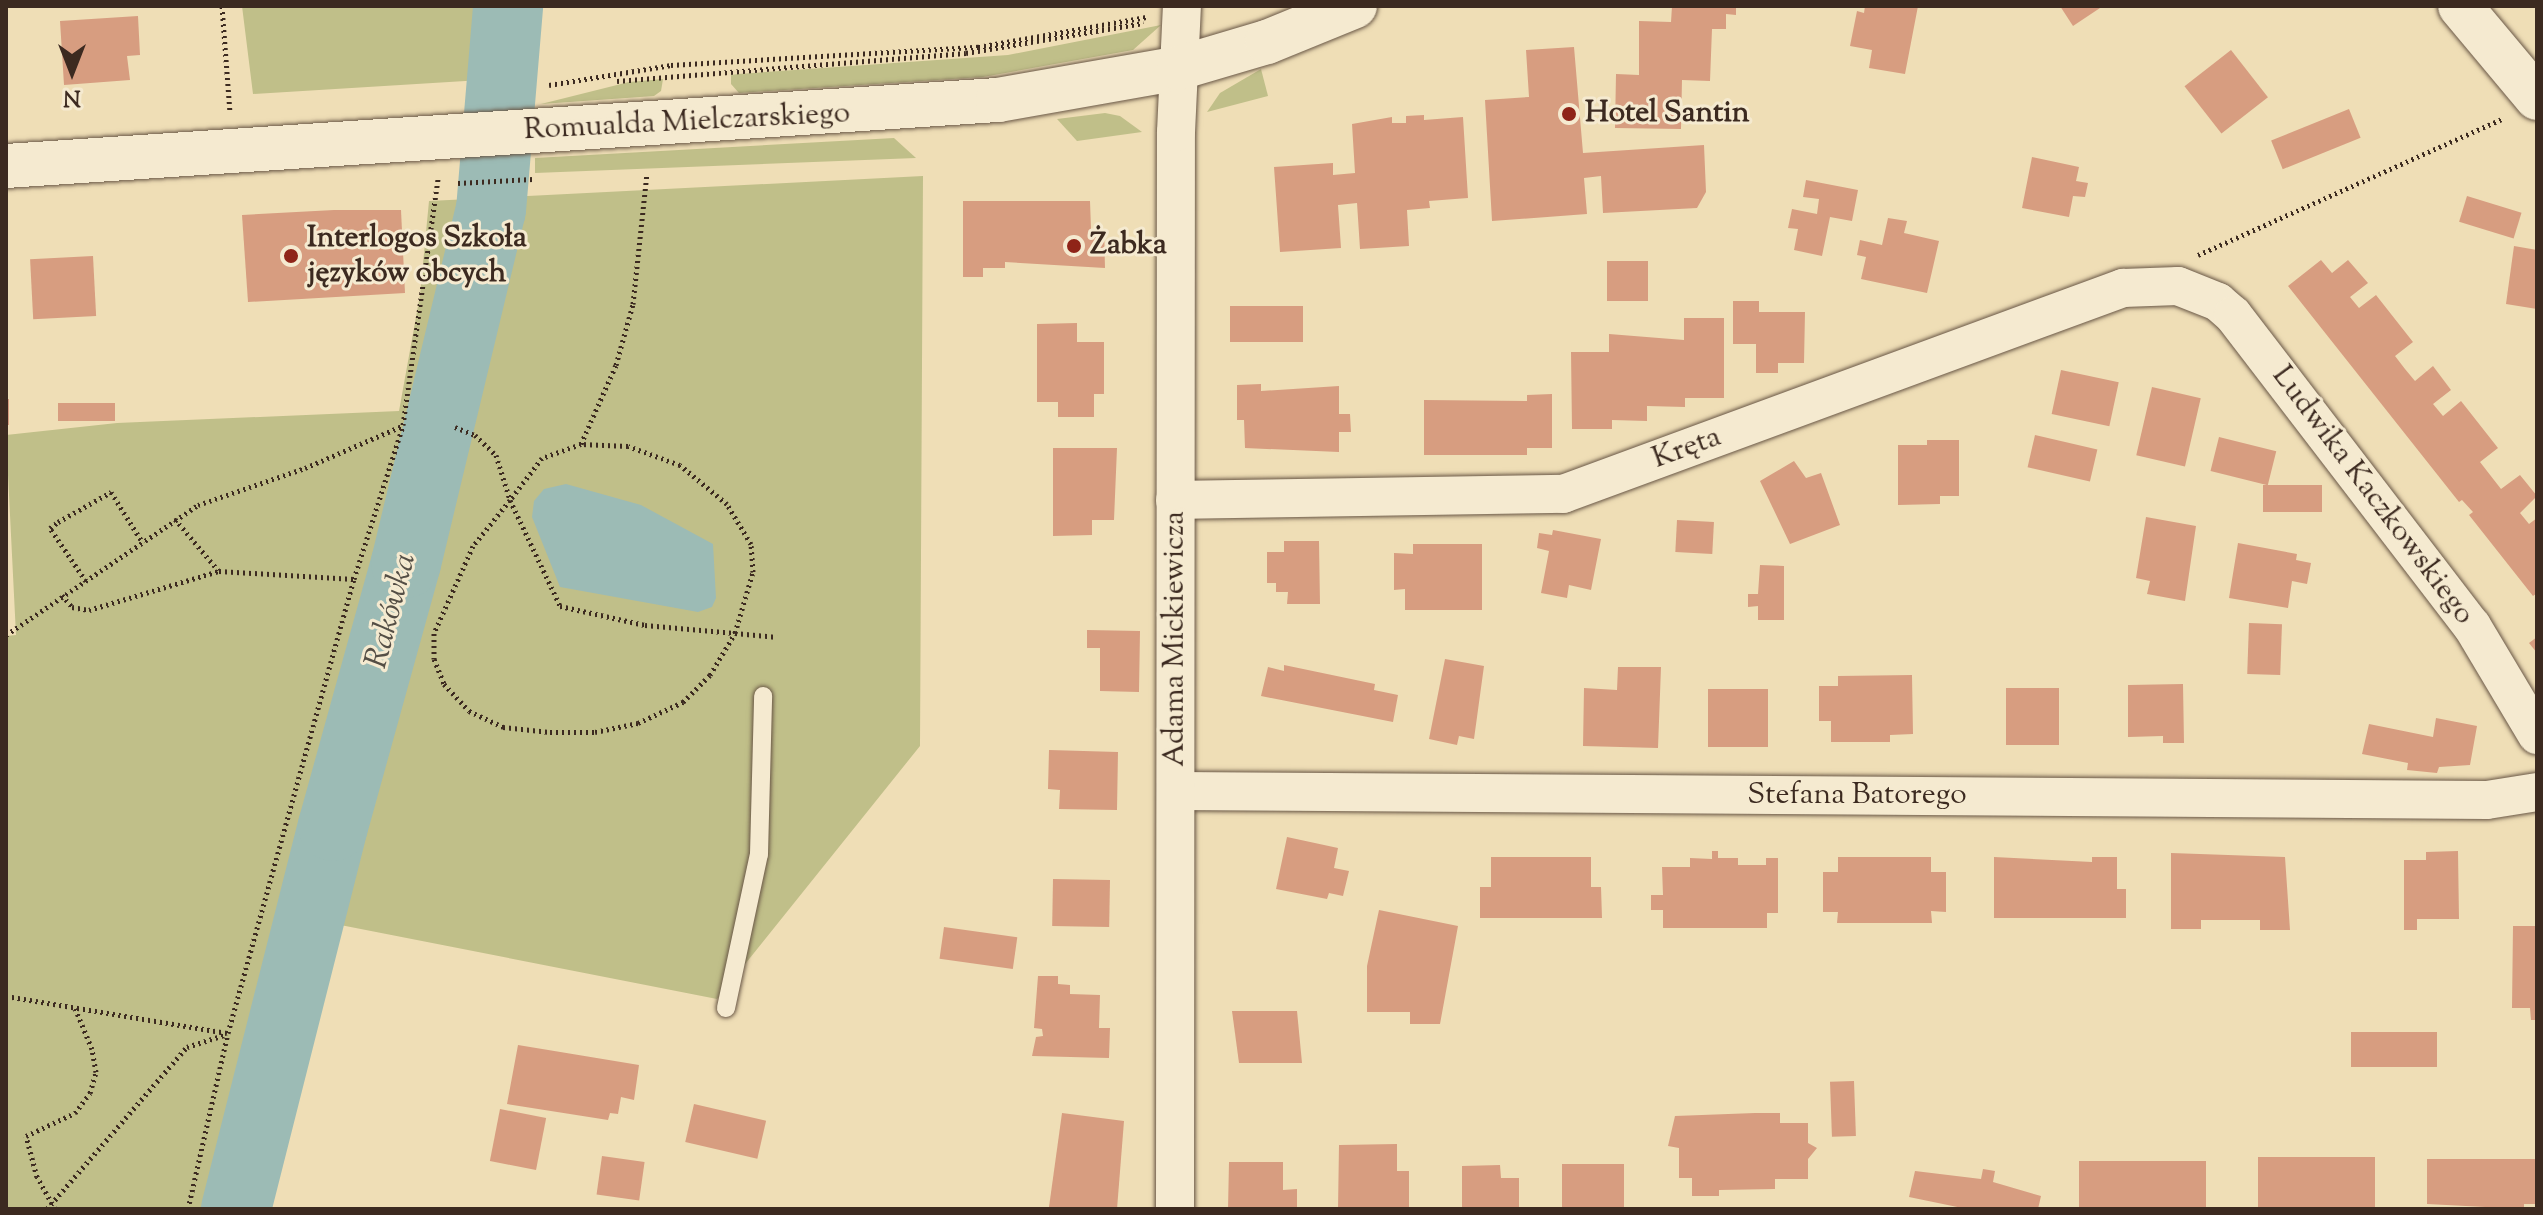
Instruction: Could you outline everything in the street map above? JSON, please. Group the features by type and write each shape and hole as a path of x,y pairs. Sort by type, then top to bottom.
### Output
{"street":[{"name":"Romualda Mielczarskiego","path":"6,166 464,135 540,104 998,100 1179,68 1267,42 1355,6"},
{"path":"2460,6 2525,106"},
{"name":"Adama Mickiewicza","path":"1171,12 1179,68 1175,500 1175,1209"},
{"name":"Kręta","path":"1175,500 1563,494 2123,288 2178,286"},
{"name":"Ludwika Kaczkowskiego","path":"2178,286 2218,302 2233,315 2472,626 2537,735"},
{"name":"Stefana Batorego","path":"1176,791 2471,800 2537,792"}],"lane":[{"path":"726,1008 759,854 763,696"}],"path":[{"path":"222,6 234,152"},
{"path":"540,104 671,65 978,47 1171,12"},
{"path":"540,104 659,73 966,53 1171,12"},
{"path":"2178,286 2199,252 2525,106"},
{"path":"581,444 616,365 633,304 647,174"},
{"path":"458,183 533,179"},
{"path":"188,1209 228,1033 354,579 403,425 438,183"},
{"path":"6,635 198,505 305,468 403,425"},
{"path":"455,427 475,435 496,455 510,500 560,606 645,625 777,637"},
{"path":"581,444 628,446 680,465 733,512 751,544 753,572 735,633 710,675 683,702 638,723 595,732 550,732 503,727 469,711 444,684 434,659 434,633 473,546 510,500 542,458 581,444"},
{"path":"86,581 50,528 58,522 111,492 143,543"},
{"path":"175,519 219,571"},
{"path":"62,595 72,607 89,610 219,571 354,579"},
{"path":"6,996 228,1033"},
{"path":"51,1207 26,1136 75,1113 90,1093 96,1072 92,1049 75,1008"},
{"path":"51,1207 187,1047 228,1033"}],"shaded area":[{"path":"242,6 536,6 532,77 253,94"},
{"path":"1161,25 1133,50 983,77 739,93 731,84 731,75 738,74 1008,55"},
{"path":"1261,69 1268,96 1207,112 1220,93"},
{"path":"663,79 661,91 654,96 541,104 629,82"},
{"path":"1105,113 1120,116 1142,132 1077,141 1057,119"},
{"path":"894,138 916,158 535,173 535,158"},
{"path":"923,176 920,746 717,999 320,921 248,1209 6,1209 6,636 16,635 6,435 117,423 399,411 420,295 429,201"}],"water":[{"path":"566,484 641,505 713,544 716,598 712,607 698,612 560,587 532,517 534,501 544,489"}],"building":[{"path":"1672,6 1736,6 1736,15 1726,14 1726,29 1712,29 1710,81 1682,80 1681,129 1615,128 1616,74 1639,75 1639,21 1671,22"},
{"path":"1865,6 1918,6 1905,74 1869,68 1872,50 1850,46 1857,11 1864,13"},
{"path":"2060,6 2103,6 2073,26"},
{"path":"138,16 140,55 127,56 130,80 64,85 60,21"},
{"path":"1574,47 1583,153 1704,145 1706,192 1697,208 1603,213 1601,176 1584,178 1587,214 1492,221 1485,100 1529,97 1526,50"},
{"path":"2231,50 2268,97 2221,134 2185,86"},
{"path":"2349,109 2361,138 2283,169 2271,140"},
{"path":"1424,115 1424,120 1463,117 1468,198 1429,201 1430,208 1407,210 1409,246 1360,249 1357,203 1338,205 1341,248 1280,252 1274,167 1333,163 1333,175 1355,173 1352,124 1392,117 1392,123 1406,123 1406,116"},
{"path":"2032,157 2079,167 2076,181 2088,183 2085,197 2073,196 2069,217 2022,208"},
{"path":"1806,180 1858,190 1852,221 1830,217 1822,256 1794,250 1798,229 1788,228 1792,209 1817,214 1819,199 1803,197"},
{"path":"2467,196 2522,213 2514,238 2459,222"},
{"path":"963,201 1090,201 1091,229 1104,229 1105,268 1005,262 1005,268 983,268 983,277 963,277"},
{"path":"401,210 405,293 248,302 242,215"},
{"path":"1888,218 1907,221 1904,233 1939,241 1927,293 1861,279 1866,257 1857,255 1860,240 1882,245"},
{"path":"2514,246 2537,250 2537,309 2506,304"},
{"path":"93,256 96,316 33,319 30,259"},
{"path":"2321,260 2332,273 2348,260 2368,283 2350,297 2359,308 2376,295 2413,342 2395,356 2405,369 2415,381 2433,366 2451,390 2433,404 2443,416 2461,401 2498,448 2480,462 2501,489 2520,475 2537,496 2520,513 2529,524 2537,518 2537,593 2533,596 2469,515 2473,512 2462,500 2459,502 2288,286"},
{"path":"1607,261 1648,261 1648,301 1607,301"},
{"path":"1733,301 1759,301 1759,312 1805,312 1804,363 1778,363 1778,373 1756,373 1756,344 1733,344"},
{"path":"1230,306 1303,306 1303,342 1230,342"},
{"path":"1684,318 1724,318 1724,398 1685,398 1685,407 1647,406 1647,421 1612,420 1612,429 1572,429 1571,352 1609,352 1609,334 1684,340"},
{"path":"1077,323 1077,342 1104,342 1104,394 1094,394 1094,417 1058,417 1058,402 1037,402 1037,324"},
{"path":"2061,370 2119,382 2109,426 2052,414"},
{"path":"1261,384 1261,391 1339,386 1339,414 1350,414 1351,432 1339,432 1339,452 1245,448 1244,420 1237,420 1237,385"},
{"path":"2152,387 2201,398 2185,466 2136,455"},
{"path":"1552,394 1552,448 1527,448 1527,455 1424,455 1424,400 1527,401 1527,395"},
{"path":"6,399 9,399 9,425 6,425"},
{"path":"58,403 115,403 115,421 58,421"},
{"path":"2035,435 2097,449 2090,482 2028,467"},
{"path":"2219,437 2276,451 2268,485 2211,471"},
{"path":"1927,440 1959,440 1959,496 1940,496 1940,504 1898,505 1898,445 1927,445"},
{"path":"1053,448 1117,448 1114,520 1092,520 1092,535 1053,536"},
{"path":"1794,461 1806,478 1821,473 1840,525 1790,544 1760,481"},
{"path":"2263,485 2322,485 2322,512 2263,512"},
{"path":"2146,517 2196,526 2185,601 2147,594 2150,581 2136,578"},
{"path":"1677,520 1714,522 1712,554 1675,552"},
{"path":"1553,530 1601,539 1591,590 1569,585 1567,598 1541,593 1549,551 1537,548 1539,533 1552,535"},
{"path":"1284,541 1319,541 1320,604 1287,604 1288,592 1276,592 1276,583 1267,583 1267,552 1284,552"},
{"path":"2238,543 2297,554 2296,560 2311,563 2307,584 2292,581 2288,608 2229,598"},
{"path":"1413,544 1482,544 1482,610 1405,610 1405,589 1394,590 1394,553 1413,554"},
{"path":"1760,565 1784,566 1784,620 1758,620 1758,606 1748,607 1748,594 1758,594"},
{"path":"2249,623 2282,624 2280,675 2247,674"},
{"path":"1087,630 1140,631 1139,692 1100,691 1100,648 1087,648"},
{"path":"2537,637 2537,653 2529,643"},
{"path":"1445,659 1484,666 1474,739 1459,736 1457,745 1429,739"},
{"path":"1284,665 1375,684 1374,690 1398,695 1393,722 1261,696 1268,667 1284,671"},
{"path":"1618,667 1661,667 1658,748 1583,746 1584,688 1617,690"},
{"path":"1912,675 1913,734 1890,735 1890,742 1831,742 1831,721 1819,721 1819,686 1838,686 1838,676"},
{"path":"2183,684 2184,743 2163,743 2163,736 2128,737 2128,685"},
{"path":"2006,688 2059,688 2059,745 2006,745"},
{"path":"1708,689 1768,689 1768,747 1708,747"},
{"path":"2436,718 2477,726 2470,765 2439,767 2437,773 2407,770 2408,763 2362,754 2369,724 2433,737"},
{"path":"1049,750 1118,752 1117,810 1059,809 1060,790 1048,789"},
{"path":"1287,837 1338,848 1334,868 1349,871 1343,896 1329,893 1327,899 1276,889"},
{"path":"1712,851 1718,851 1718,858 1738,858 1738,865 1766,865 1766,858 1778,858 1778,913 1767,913 1767,928 1663,928 1663,910 1651,910 1651,895 1663,895 1662,867 1690,867 1690,858 1712,859"},
{"path":"2458,851 2459,919 2417,919 2417,930 2404,930 2404,860 2426,860 2426,852"},
{"path":"2171,853 2285,857 2290,930 2260,930 2260,920 2201,920 2201,929 2171,929"},
{"path":"1491,857 1591,857 1591,887 1601,887 1602,918 1480,918 1480,887 1491,887"},
{"path":"1838,857 1931,857 1931,872 1946,872 1946,912 1931,911 1932,923 1837,923 1838,912 1823,912 1823,872 1838,872"},
{"path":"1994,857 2092,862 2092,857 2117,857 2117,889 2126,889 2126,918 1994,918"},
{"path":"1053,879 1110,880 1109,927 1052,926"},
{"path":"1379,910 1458,926 1440,1024 1410,1024 1410,1012 1367,1012 1367,966"},
{"path":"2513,926 2537,926 2537,1020 2531,1020 2530,1008 2512,1008"},
{"path":"944,927 1017,937 1013,969 940,959"},
{"path":"1038,976 1058,976 1058,984 1070,985 1070,994 1100,995 1099,1028 1110,1028 1109,1058 1032,1056 1036,1037 1043,1036 1042,1029 1034,1028"},
{"path":"1232,1011 1297,1011 1302,1063 1239,1063"},
{"path":"2351,1032 2437,1032 2437,1067 2351,1067"},
{"path":"518,1045 639,1065 634,1100 621,1097 618,1114 610,1113 608,1120 507,1104"},
{"path":"1854,1081 1856,1136 1832,1137 1830,1082"},
{"path":"694,1104 766,1121 757,1159 685,1142"},
{"path":"500,1109 546,1118 536,1170 490,1161"},
{"path":"1062,1113 1124,1121 1117,1209 1049,1207"},
{"path":"1780,1113 1780,1123 1808,1123 1808,1143 1817,1148 1808,1159 1808,1179 1775,1179 1775,1189 1719,1190 1719,1196 1692,1196 1692,1178 1679,1178 1679,1148 1668,1146 1675,1116"},
{"path":"1397,1144 1397,1171 1409,1171 1409,1209 1338,1209 1339,1145"},
{"path":"602,1156 645,1162 639,1201 597,1195"},
{"path":"2258,1157 2375,1157 2375,1209 2258,1209"},
{"path":"2427,1159 2537,1159 2537,1204 2524,1204 2524,1209 2427,1204"},
{"path":"2079,1161 2206,1161 2206,1209 2079,1209"},
{"path":"1229,1162 1283,1162 1283,1190 1297,1189 1297,1209 1228,1209"},
{"path":"1562,1164 1624,1164 1624,1209 1562,1209"},
{"path":"1500,1165 1501,1178 1519,1178 1519,1209 1462,1209 1462,1166"},
{"path":"1983,1169 1995,1171 1993,1182 2041,1196 2038,1209 1967,1209 1909,1197 1915,1171 1981,1179"}],"waterway":[{"name":"Rakówka","path":"236,1209 333,826 406,563 491,210 508,6"}],"place":[{"name":"Hotel Santin","path":"1569,114"},
{"name":"Żabka","path":"1074,246"},
{"name":"Interlogos Szkoła języków obcych","path":"291,256"}]}
